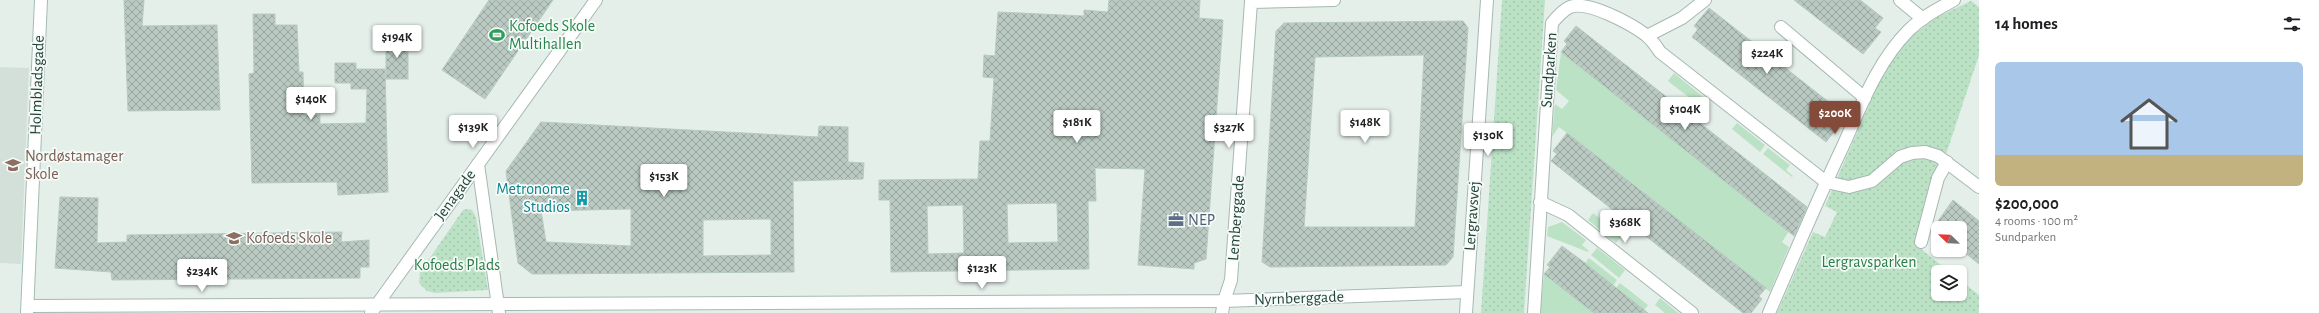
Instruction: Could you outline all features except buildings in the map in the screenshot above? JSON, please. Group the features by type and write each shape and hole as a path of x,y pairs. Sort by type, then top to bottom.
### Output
{"street":[{"name":"Holmbladsgade","path":"27,309 41,0"},
{"name":"Jenagade","path":"374,308 596,0"},
{"name":"Lemberggade","path":"1223,307 1231,280 1251,2 1334,0"},
{"name":"Lergravsvej","path":"1466,313 1487,0"},
{"path":"1647,36 1682,18 1706,0"},
{"path":"1900,0 1923,19"},
{"path":"1769,313 1826,182 1865,98 1889,55 1909,30 1923,19 1954,0"},
{"name":"Sundparken","path":"1534,313 1552,23 1561,12 1571,6 1587,7 1625,22 1647,36 1660,52 1826,182 1849,187 1872,181 1900,157 1912,153 1925,152 1947,162 1979,187"},
{"path":"1781,27 1865,98"},
{"path":"1921,242 1938,178 1947,162"},
{"path":"478,164 498,308"},
{"path":"1540,202 1568,215 1692,313"},
{"name":"Nyrnberggade","path":"27,309 1223,307 1467,292"}],"shaded area":[{"name":"Nordøstamager Skole","path":"0,67 29,68 21,264 0,263"}],"green space":[{"path":"1502,0 1545,0 1524,313 1481,313"},
{"name":"Lergravsparken","path":"1971,1 1979,7 1979,55 1916,245 1941,265 1931,265 1931,301 1967,301 1967,286 1979,295 1979,313 1777,313 1813,232 1825,237 1837,212 1825,206 1883,73 1909,38 1937,17"},
{"path":"1561,52 1789,231 1782,242 1789,247 1770,292 1559,127 1552,137 1555,104 1562,109 1569,101 1556,90"},
{"path":"1674,73 1702,96 1696,103 1668,81"},
{"path":"1737,123 1765,145 1760,152 1732,129"},
{"path":"1768,148 1790,165 1786,170 1793,176 1792,177 1763,154"},
{"name":"Kofoeds Plads","path":"463,210 472,210 476,217 488,290 435,293 427,291 419,283 420,272"},
{"path":"1593,213 1622,236 1616,243 1588,220"},
{"path":"1562,222 1586,240 1582,245 1589,251 1588,252 1547,236 1548,227"},
{"path":"1597,248 1625,270 1619,278 1591,255"},
{"path":"1589,258 1617,280 1613,286 1585,263"},
{"path":"1544,274 1594,313 1540,313"},
{"path":"1620,283 1648,305 1644,310 1616,288"},
{"path":"1660,298 1678,313 1665,313 1655,305"}],"place":[{"name":"Kofoeds Skole Multihallen","path":"497,35"},
{"name":"Nordøstamager Skole","path":"13,165"},
{"name":"Metronome Studios","path":"582,198"},
{"name":"NEP","path":"1176,220"},
{"name":"Kofoeds Skole","path":"234,238"}]}
